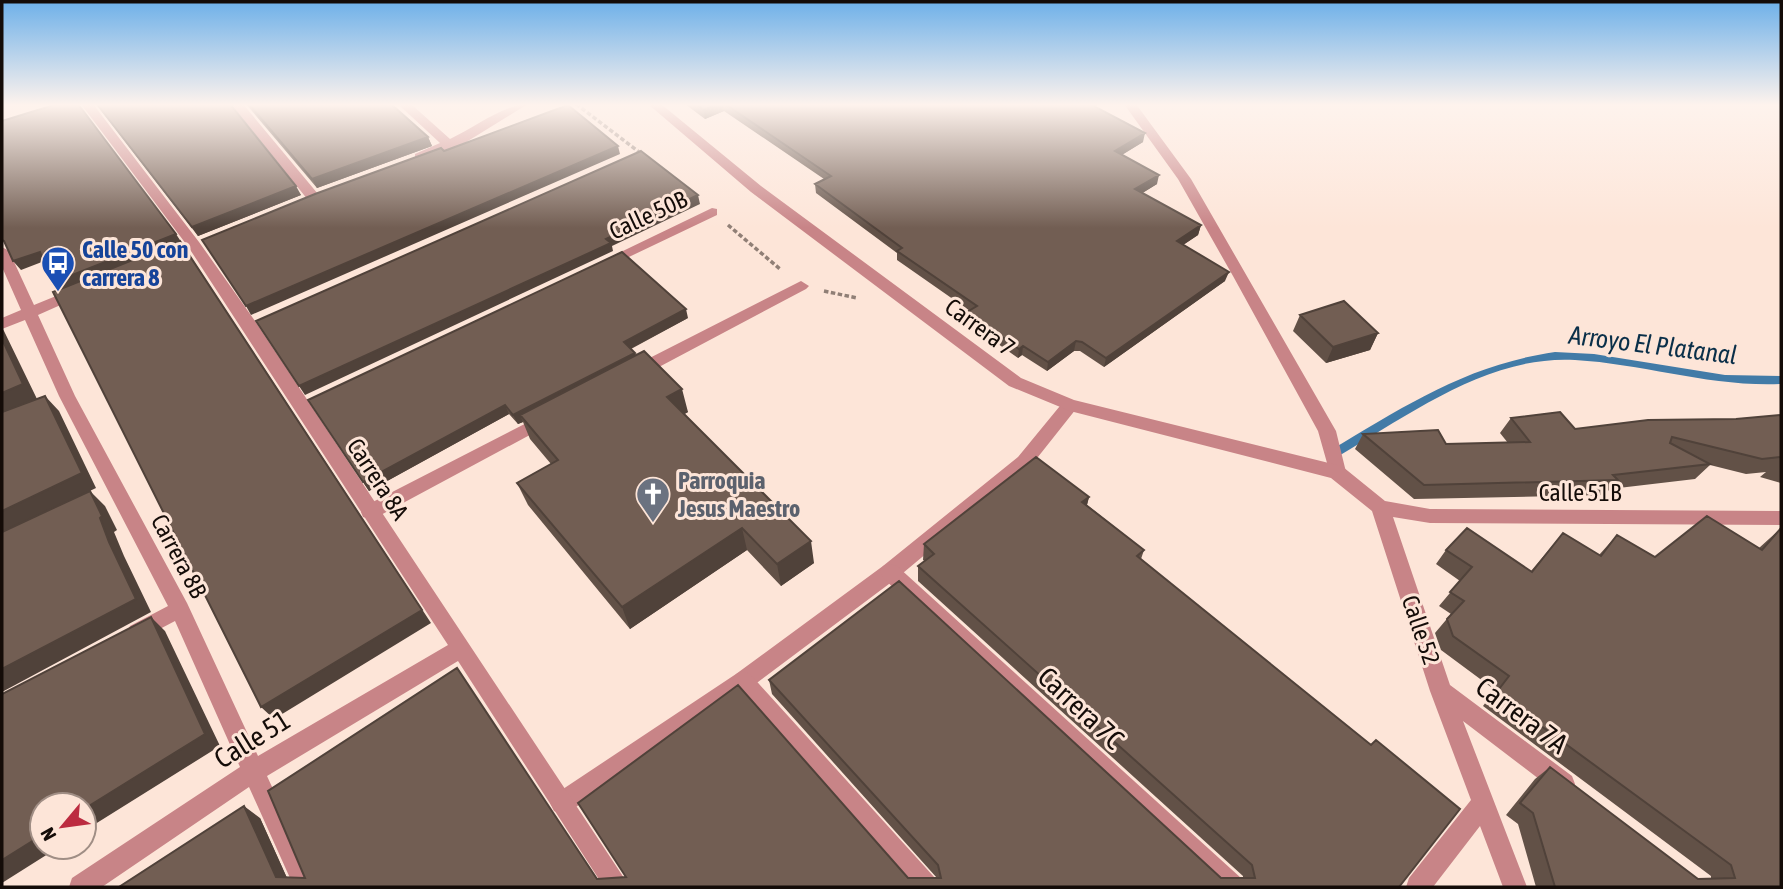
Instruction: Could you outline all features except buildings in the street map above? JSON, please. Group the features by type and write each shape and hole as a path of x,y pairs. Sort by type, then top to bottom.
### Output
{"street":[{"name":"Carrera 8A","path":"118,145 256,323 307,403 370,512 618,887"},
{"path":"271,145 314,197"},
{"name":"Carrera 7","path":"701,145 1015,382 1070,405 1337,472"},
{"path":"1160,145 1184,178 1327,431 1337,472 1380,507"},
{"path":"400,164 450,146"},
{"name":"Calle 50B","path":"588,271 712,212"},
{"name":"Carrera 8B","path":"2,251 30,312 61,398 109,492 180,609 306,887"},
{"path":"2,324 93,286"},
{"path":"617,382 801,286"},
{"path":"562,803 743,681 890,572 1024,462 1070,405"},
{"path":"370,512 556,414"},
{"name":"Calle 51B","path":"1380,507 1430,516 1781,518"},
{"name":"Calle 52","path":"1380,507 1441,691 1515,887"},
{"name":"Carrera 7C","path":"890,572 1232,887"},
{"path":"120,641 180,609"},
{"name":"Calle 51","path":"82,887 252,772 460,649"},
{"path":"743,681 926,887"},
{"name":"Carrera 7A","path":"1441,691 1581,797"},
{"path":"1418,887 1483,803"}],"path":[{"path":"630,145 650,161"},
{"path":"712,212 801,286 867,300"}],"waterway":[{"name":"Arroyo El Platanal","path":"1333,454 1412,407 1467,379 1525,360 1555,356 1585,357 1707,376 1781,380"}],"place":[{"name":"Calle 50 con carrera 8","path":"58,293"},
{"name":"Parroquia Jesus Maestro","path":"653,524"}]}
